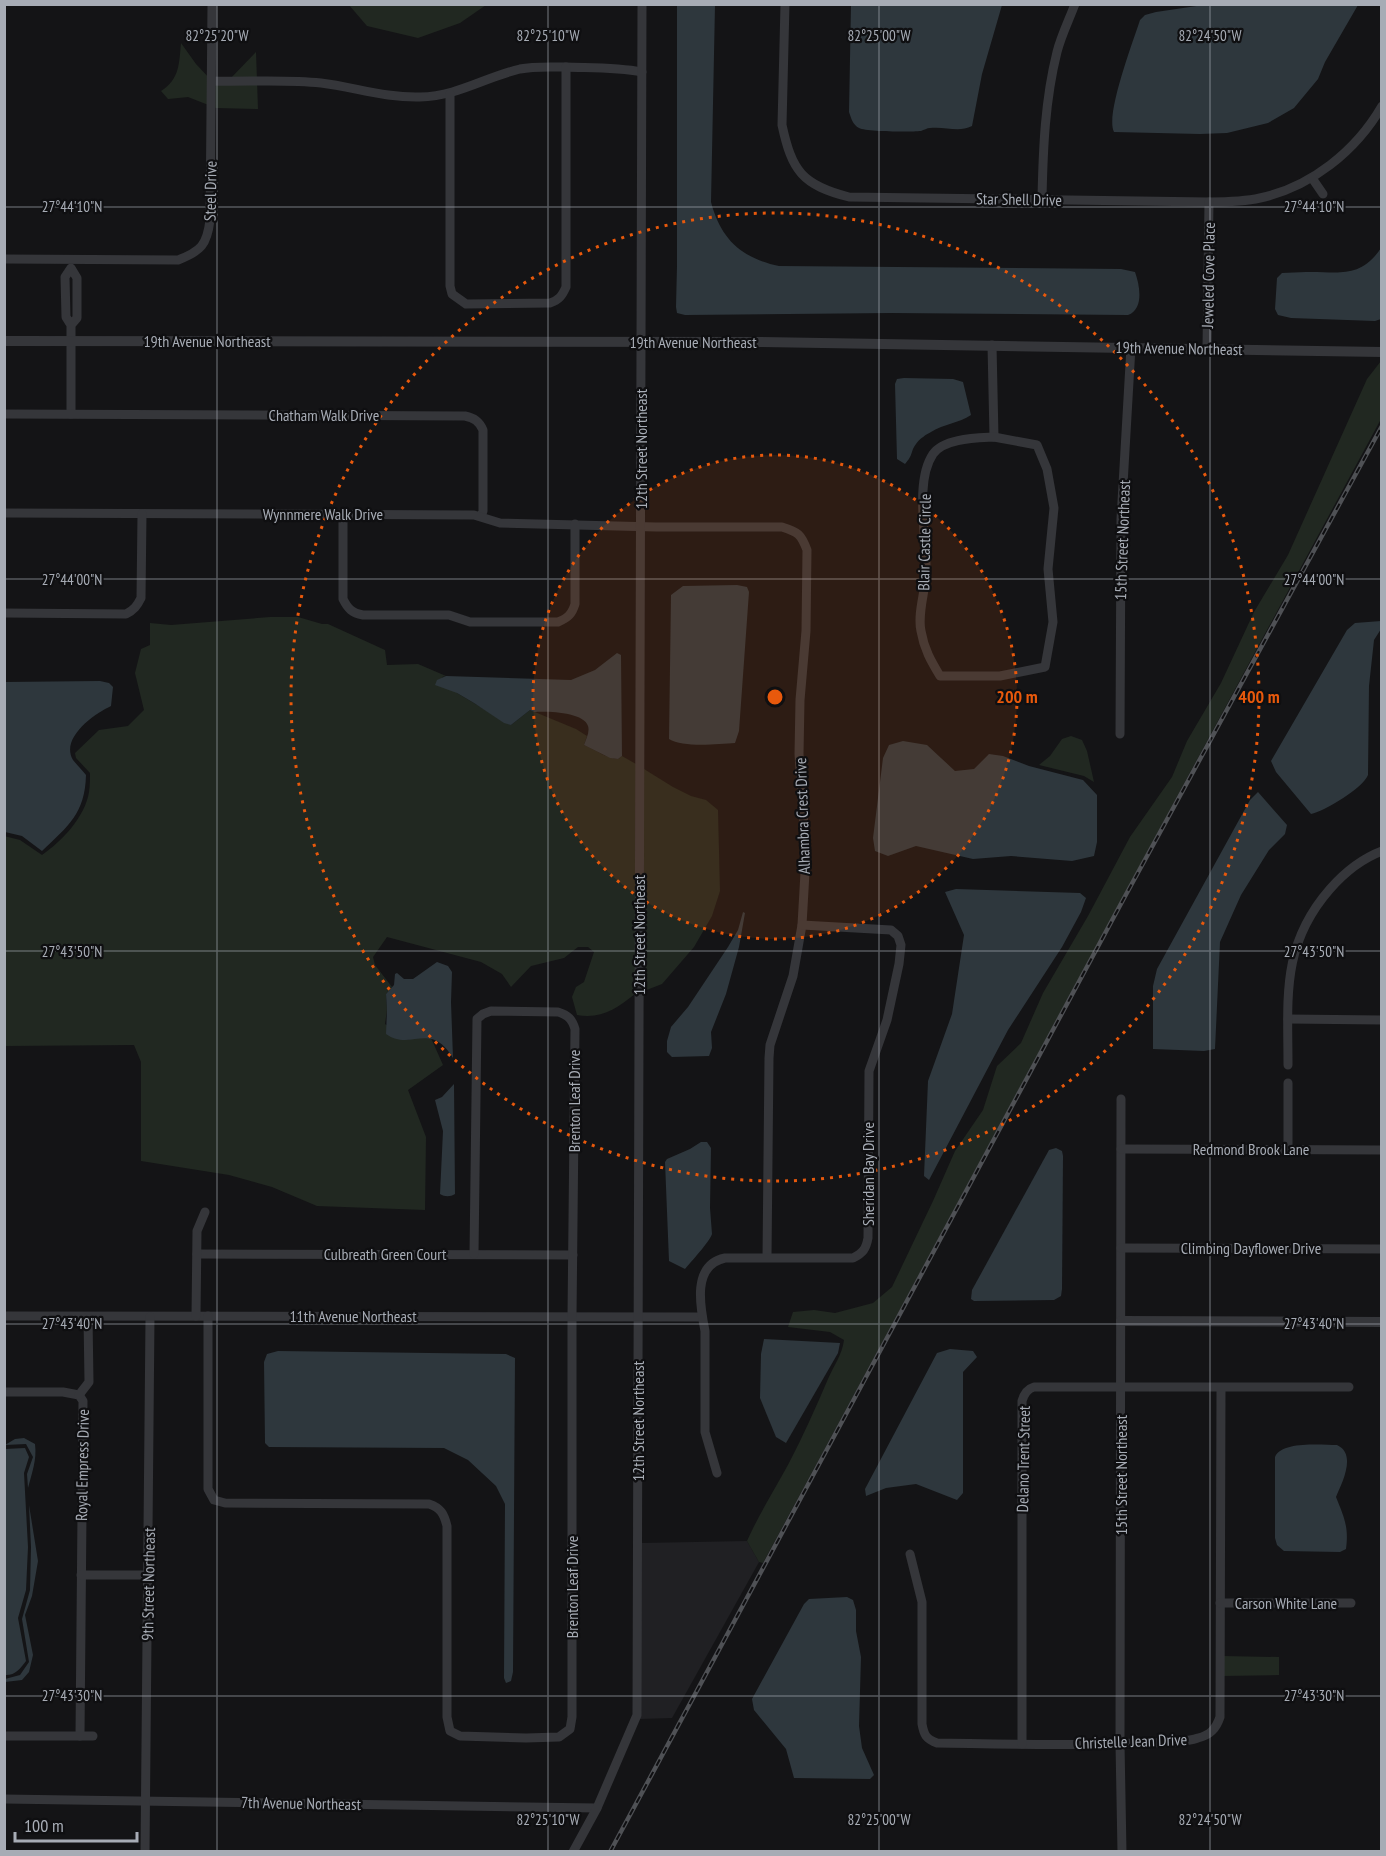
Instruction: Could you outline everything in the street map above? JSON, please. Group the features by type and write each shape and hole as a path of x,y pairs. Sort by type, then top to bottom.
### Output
{"street":[{"name":"Steel Drive","path":"4,259 71,264 178,260 200,249 208,238 210,220 212,4"},
{"name":"12th Street Northeast","path":"573,1851 597,1808 637,1715 642,4"},
{"name":"Star Shell Drive","path":"785,4 783,125 786,145 794,166 808,181 835,194 849,197 1209,202 1262,198 1312,178 1350,148 1372,123 1382,106"},
{"path":"1042,199 1043,139 1048,97 1058,51 1075,4"},
{"path":"450,94 450,286 452,294 466,304 550,303 563,295 566,287 566,67"},
{"path":"212,81 309,82 404,97 420,97 450,94 522,68 621,68 642,72"},
{"path":"1312,178 1323,194"},
{"name":"Jeweled Cove Place","path":"1207,348 1209,202"},
{"path":"71,264 77,278 77,318 71,325 71,414"},
{"name":"19th Avenue Northeast","path":"4,341 641,342 1382,352"},
{"path":"992,345 994,437"},
{"name":"15th Street Northeast","path":"1120,734 1121,519 1131,347"},
{"name":"Chatham Walk Drive","path":"4,414 465,416 474,418 483,430 483,512 481,516"},
{"name":"Blair Castle Circle","path":"994,437 1037,445 1047,469 1054,508 1048,568 1053,622 1045,667 1000,676 940,676 926,653 920,628 926,572 922,511 928,464 934,452 949,443 964,439 994,437"},
{"name":"Wynnmere Walk Drive","path":"4,513 481,516 501,523 640,526"},
{"path":"4,614 126,614 133,610 141,598 142,514"},
{"path":"343,514 343,599 347,608 363,615 449,615 470,622 558,622 567,619 575,604 575,524"},
{"name":"Alhambra Crest Drive","path":"640,526 782,527 797,532 807,550 807,601 800,699 799,754 806,855 802,925 793,976 770,1045 768,1257"},
{"path":"1288,1065 1291,967 1296,944 1308,919 1338,880 1353,866 1382,851"},
{"name":"Sheridan Bay Drive","path":"717,1473 705,1432 705,1331 702,1317 701,1280 705,1270 716,1260 725,1258 853,1258 866,1249 868,1238 869,1071 887,1020 901,945 898,936 891,930 802,925"},
{"name":"Brenton Leaf Drive","path":"208,1316 208,1488 214,1500 225,1503 429,1503 439,1507 447,1526 447,1716 450,1731 460,1736 560,1737 570,1729 572,1717 575,1029 567,1015 558,1012 491,1011 477,1019 474,1254"},
{"path":"1288,1019 1382,1020"},
{"path":"1288,1083 1288,1149"},
{"name":"15th Street Northeast","path":"1122,1099 1120,1321 1122,1851"},
{"name":"Redmond Brook Lane","path":"1121,1149 1382,1150"},
{"path":"196,1316 197,1230 206,1212"},
{"name":"Climbing Dayflower Drive","path":"1121,1248 1382,1249"},
{"name":"Culbreath Green Court","path":"196,1254 573,1255"},
{"name":"11th Avenue Northeast","path":"4,1316 702,1317"},
{"path":"78,1395 89,1382 88,1317"},
{"name":"9th Street Northeast","path":"145,1851 150,1317"},
{"path":"1120,1321 1382,1322"},
{"name":"Delano Trent Street","path":"1022,1744 1022,1401 1029,1389 1034,1387 1349,1387"},
{"name":"Christelle Jean Drive","path":"910,1554 922,1602 922,1724 927,1739 937,1743 1120,1744 1186,1741 1209,1734 1217,1727 1220,1717 1221,1388"},
{"name":"Royal Empress Drive","path":"4,1392 63,1392 78,1395 83,1401 80,1736"},
{"path":"81,1575 148,1575"},
{"name":"Carson White Lane","path":"1220,1603 1351,1604"},
{"path":"4,1736 93,1736"},
{"name":"7th Avenue Northeast","path":"4,1799 597,1808"}],"shaded area":[{"path":"677,4 715,5 711,202 727,237 744,252 766,263 779,266 1121,269 1135,272 1139,290 1137,308 1128,315 891,313 685,315 677,313"},
{"path":"1210,4 1358,5 1325,62 1318,79 1294,108 1268,123 1227,133 1114,132 1112,123 1116,95 1140,20 1145,15 1156,12"},
{"path":"349,5 486,5 460,23 418,38 367,26"},
{"path":"851,5 1002,5 982,74 972,126 962,129 928,128 921,131 899,132 864,129 855,125 849,112"},
{"path":"181,43 212,81 229,80 256,52 258,109 216,108 188,97 168,99 161,91 175,76"},
{"path":"1381,248 1381,319 1375,321 1291,318 1278,315 1275,309 1277,278 1282,273 1347,272 1365,265"},
{"path":"1381,361 1381,419 763,1563 759,1562 747,1541 789,1463 840,1355 844,1340 830,1332 788,1327 793,1312 814,1310 835,1313 873,1303 892,1287 955,1151 983,1110 997,1066 1021,1043 1043,993 1130,837 1172,777 1187,741 1221,683 1254,612 1288,555 1367,379"},
{"path":"897,379 953,379 963,382 971,415 936,429 923,437 916,444 905,464 897,459 895,384"},
{"path":"737,585 747,587 749,592 739,731 735,743 701,745 675,742 669,739 671,595 683,586"},
{"path":"298,617 328,624 385,650 387,665 418,664 446,676 442,677 457,693 511,725 530,710 576,729 587,736 584,745 601,754 618,759 622,756 636,764 635,994 608,1012 594,1016 577,1015 572,997 576,987 584,982 594,952 588,947 578,947 564,958 531,966 511,987 502,974 481,962 387,937 373,957 375,965 392,987 386,994 385,1024 408,1040 431,1038 443,1065 408,1090 426,1137 425,1210 317,1206 272,1187 229,1175 141,1161 141,1062 134,1045 5,1046 4,836 20,840 42,855 72,828 87,801 90,773 76,758 75,753 99,730 128,726 144,710 135,673 141,649 150,645 150,623 171,625"},
{"path":"1381,621 1381,629 1374,640 1369,686 1368,775 1359,786 1343,798 1311,814 1276,772 1271,761 1347,630 1355,623"},
{"path":"617,653 621,655 622,756 618,759 610,758 584,745 588,736 588,726 585,721 573,715 530,710 511,725 504,723 457,693 435,685 437,680 446,676 571,680 595,670"},
{"path":"100,681 109,683 113,687 111,706 88,721 71,743 70,752 73,760 86,775 82,800 67,826 42,851 22,836 5,832 5,682"},
{"path":"1071,736 1082,740 1094,782 1084,776 1039,765 1050,756 1062,739"},
{"path":"903,741 927,745 955,771 974,769 989,754 1003,756 1029,766 1083,780 1097,795 1097,842 1094,856 1072,861 1011,856 973,859 916,846 888,856 875,851 873,838 883,758 889,745"},
{"path":"644,769 691,796 706,800 718,810 720,891 712,916 694,947 662,984 644,991"},
{"path":"1258,792 1287,825 1285,834 1269,850 1241,895 1220,942 1215,1049 1204,1051 1153,1049 1153,986 1157,969 1250,800"},
{"path":"956,889 1080,893 1086,898 1062,947 1008,1030 929,1180 924,1176 928,1081 952,1014 964,935 945,892"},
{"path":"743,912 745,913 739,947 726,994 711,1032 712,1048 709,1056 672,1057 667,1052 671,1027 688,1007 728,947 738,930"},
{"path":"437,962 448,966 452,972 453,1058 445,1047 428,1038 404,1040 395,1039 386,1034 386,994 394,985 395,974 397,973 404,979 413,979"},
{"path":"454,1084 455,1194 444,1196 440,1194 443,1131 435,1100 442,1097"},
{"path":"701,1142 707,1142 711,1148 712,1234 685,1269 669,1261 665,1162"},
{"path":"1056,1148 1062,1151 1063,1156 1061,1296 1054,1300 974,1301 971,1299 972,1290 1049,1150"},
{"path":"764,1339 840,1343 838,1353 786,1443 776,1437 760,1398 761,1354"},
{"path":"950,1349 973,1351 977,1357 963,1372 963,1493 957,1500 916,1484 886,1488 866,1496 865,1489 937,1353"},
{"path":"278,1351 506,1354 515,1358 513,1672 511,1681 506,1683 504,1678 505,1504 496,1486 468,1460 444,1448 269,1447 265,1443 264,1362 267,1354"},
{"path":"24,1438 35,1444 35,1461 28,1488 27,1474 33,1457 26,1444 5,1445 15,1439"},
{"path":"1337,1445 1343,1449 1347,1462 1336,1497 1346,1528 1346,1549 1340,1552 1284,1551 1277,1545 1275,1538 1275,1457 1285,1448 1293,1446"},
{"path":"25,1448 29,1457 24,1473 28,1547 26,1590 18,1618 26,1661 14,1673 4,1675 5,1449"},
{"path":"29,1505 38,1561 32,1596 25,1615 33,1655 29,1672 22,1680 5,1682 5,1679 20,1675 29,1662 22,1619 30,1590"},
{"path":"747,1541 759,1562 672,1718 640,1719 642,1543"},
{"path":"847,1597 853,1600 856,1610 856,1631 861,1657 859,1726 862,1748 874,1775 870,1779 794,1778 786,1749 754,1710 752,1699 804,1604 809,1599"},
{"path":"1223,1656 1279,1657 1279,1675 1223,1676"}],"railway":[{"path":"610,1852 1123,900 1382,426"}]}
